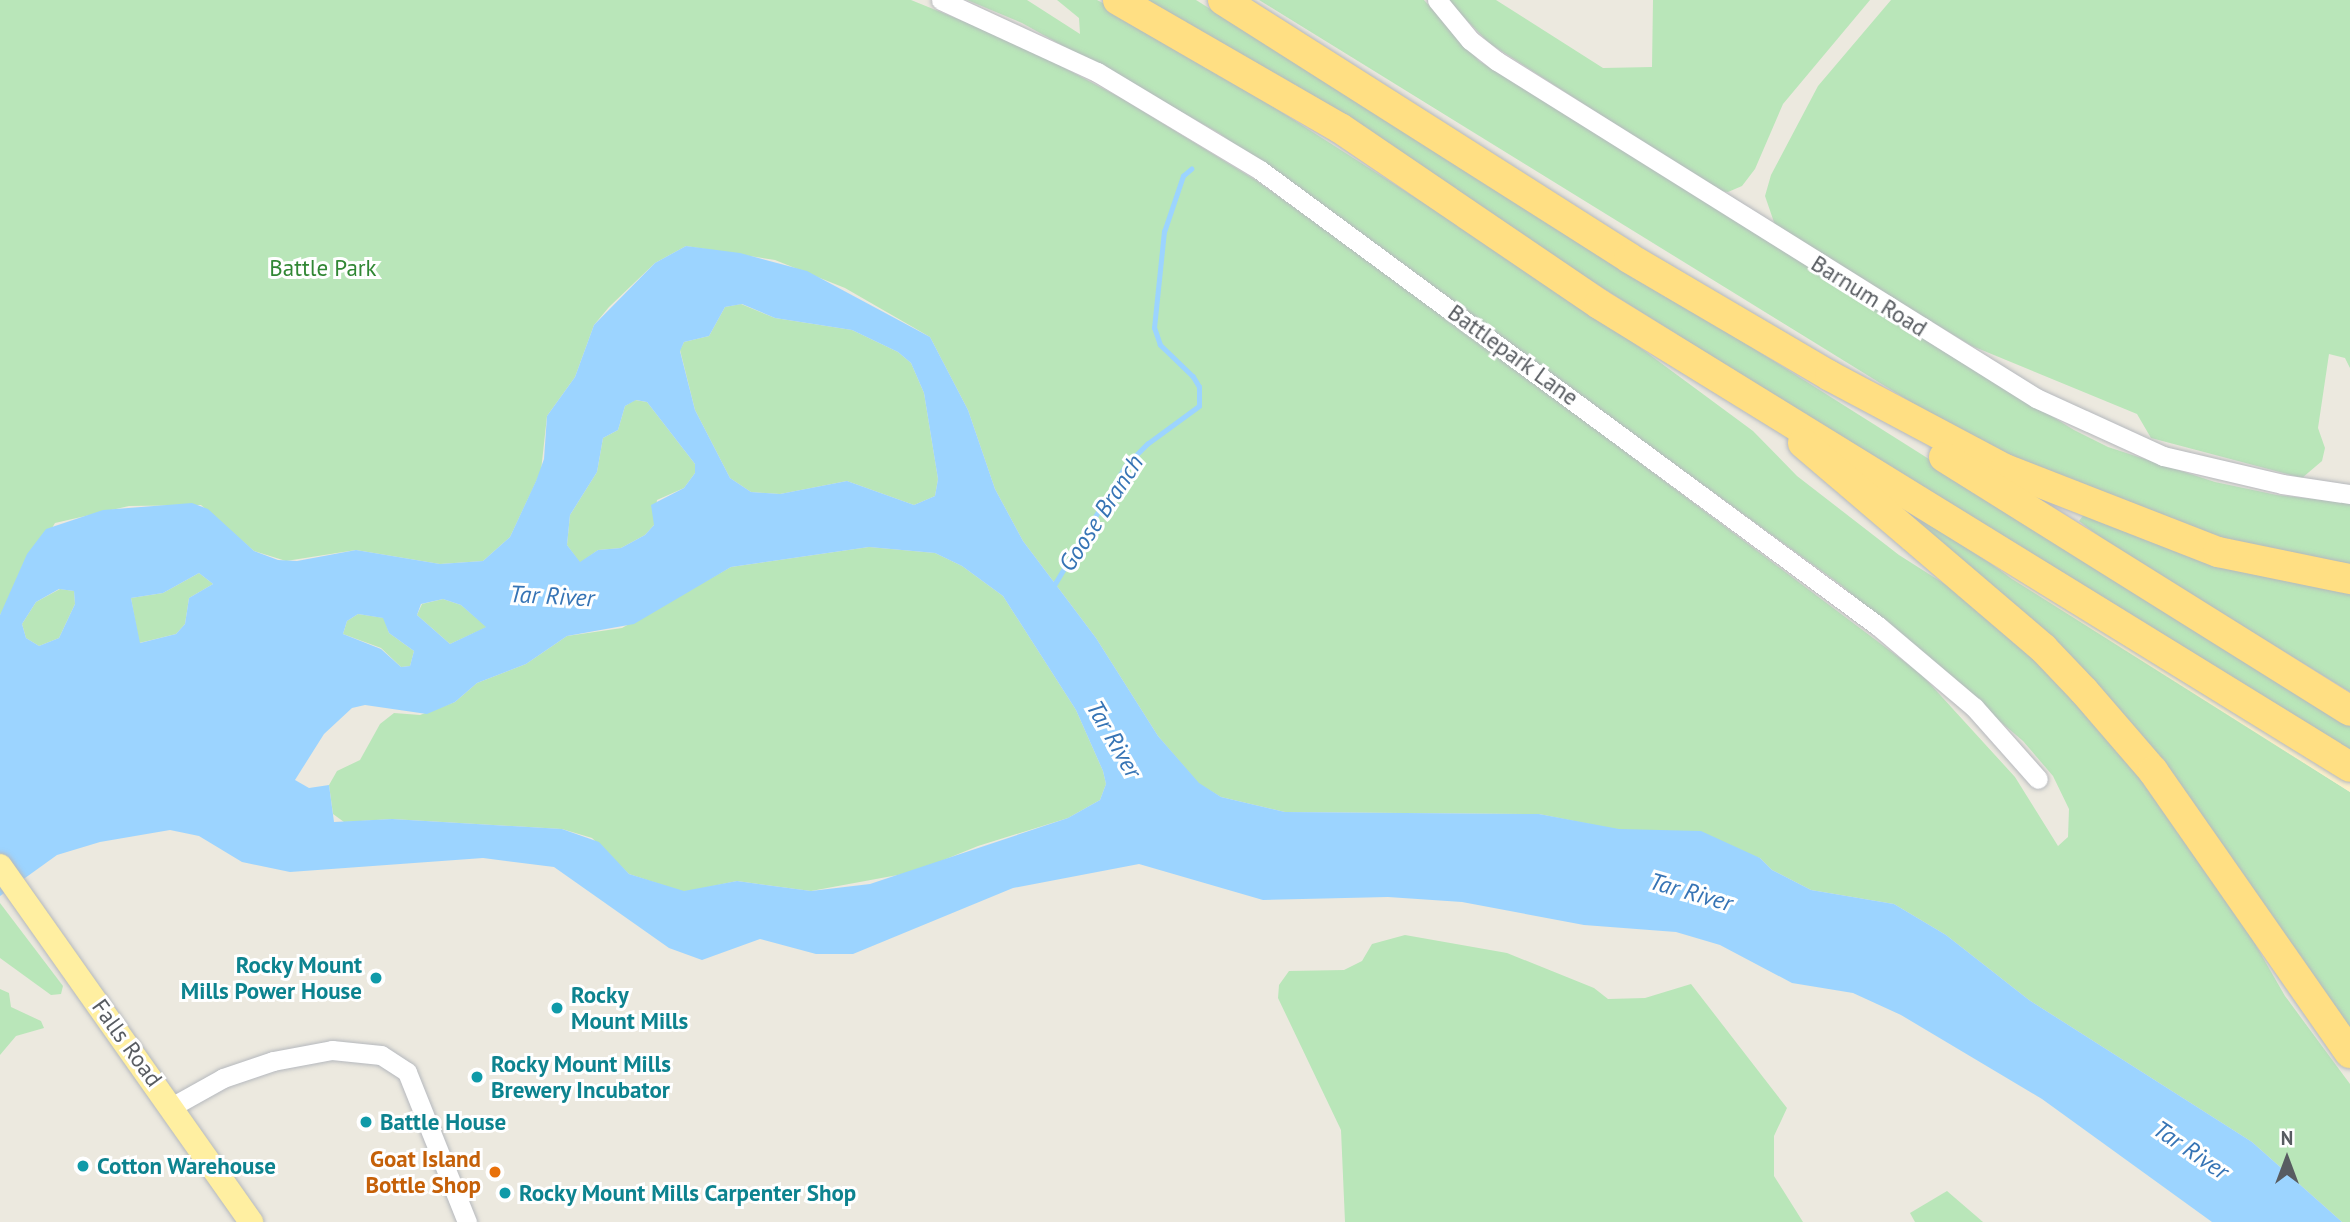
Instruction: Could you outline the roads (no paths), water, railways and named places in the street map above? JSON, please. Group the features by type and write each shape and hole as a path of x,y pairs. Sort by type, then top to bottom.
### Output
{"highway":[{"path":"1118,0 1340,128 1599,304 1737,386 2350,766"},
{"path":"1223,0 1629,258 1830,376 2005,468 2143,525 2218,552 2350,579"},
{"path":"1830,376 1866,407 2350,711"},
{"path":"1737,386 2043,648 2084,691 2152,771 2350,1053"}],"main road":[{"name":"Falls Road","path":"0,866 173,1106 251,1222"}],"street":[{"name":"Battlepark Lane","path":"941,0 1097,72 1260,170 1878,626 1974,707 2038,779"},
{"name":"Barnum Road","path":"1437,0 1469,40 1497,61 2036,398 2163,456 2282,484 2350,494"},
{"path":"173,1106 223,1078 273,1061 332,1050 381,1055 407,1072 467,1222"}],"water":[{"name":"Tar River","path":"686,246 740,253 807,271 930,337 968,410 995,489 1023,541 1096,638 1158,736 1199,783 1221,797 1285,812 1539,814 1619,829 1701,831 1760,858 1772,870 1811,890 1894,904 1946,935 2029,1000 2252,1142 2342,1222 2212,1222 2042,1099 1901,1015 1853,993 1792,983 1720,945 1676,932 1584,925 1462,902 1388,897 1263,900 1139,864 1013,888 853,954 816,954 760,939 702,960 669,948 554,867 483,858 290,872 242,862 199,836 170,830 100,842 57,855 0,896 0,615 27,554 46,529 103,510 192,503 208,509 254,551 278,560 297,561 356,550 440,564 483,561 510,537 544,459 547,416 575,377 594,325 655,263","holes":["742,304 775,318 852,330 898,352 911,363 924,393 938,479 935,496 914,505 847,481 780,494 751,492 730,478 695,410 680,351 684,342 709,336 725,307","636,400 647,402 695,464 695,473 684,488 651,505 654,525 645,535 621,548 598,550 580,562 567,545 570,515 597,472 603,438 618,430 625,406","869,547 935,553 962,566 1003,596 1076,710 1103,771 1106,784 1100,800 1068,818 870,884 811,891 737,881 684,891 629,874 599,842 562,829 392,819 334,822 329,785 309,788 295,780 324,734 352,708 365,705 427,714 455,702 477,683 526,664 567,636 634,624 731,567","199,573 213,584 189,598 185,624 176,634 140,643 131,598 163,593","59,589 74,591 75,604 59,638 39,646 26,638 22,624 36,602","443,599 461,605 486,627 450,644 417,615 421,604","358,614 383,618 389,633 414,651 410,666 401,667 381,649 343,634 347,621"]}],"waterway":[{"name":"Goose Branch","path":"1053,587 1126,465 1147,444 1199,406 1199,387 1193,377 1160,345 1154,328 1164,232 1183,176 1191,169"}],"place":[{"name":"Rocky Mount Mills Power House","path":"376,978"},
{"name":"Rocky Mount Mills","path":"557,1008"},
{"name":"Rocky Mount Mills Brewery Incubator","path":"477,1077"},
{"name":"Battle House","path":"366,1122"},
{"name":"Cotton Warehouse","path":"83,1166"},
{"name":"Goat Island Bottle Shop","path":"495,1172"},
{"name":"Rocky Mount Mills Carpenter Shop","path":"505,1193"}],"park label":[{"name":"Battle Park","path":"323,268"}]}
